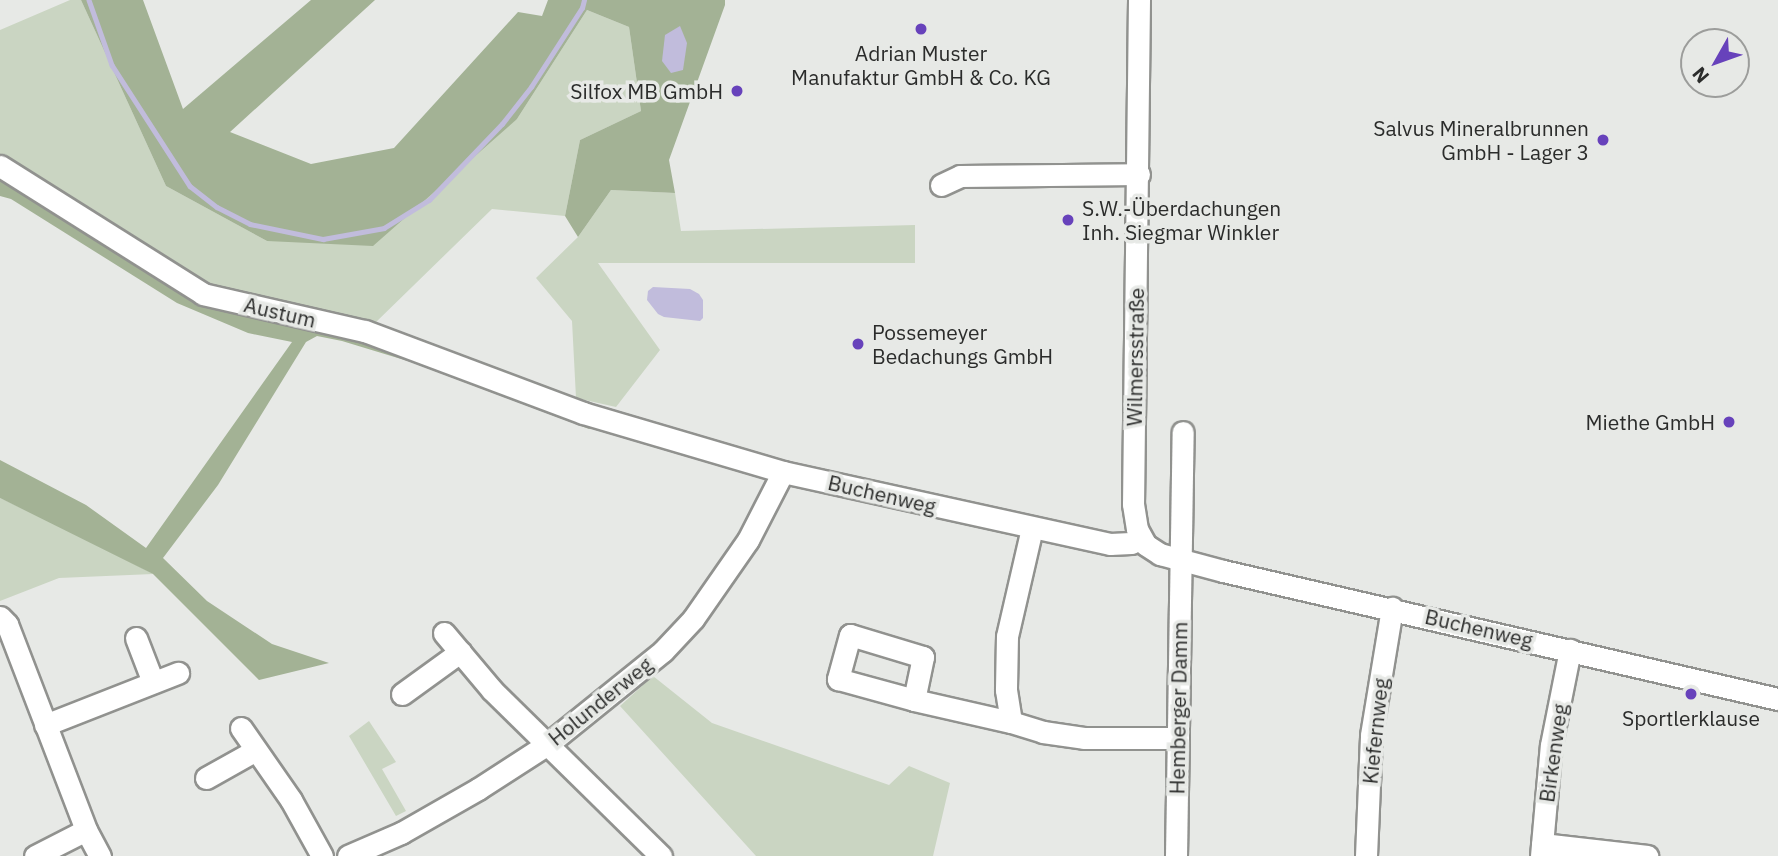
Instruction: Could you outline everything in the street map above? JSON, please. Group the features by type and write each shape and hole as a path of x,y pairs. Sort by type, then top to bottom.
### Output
{"street":[{"name":"Wilmersstraße","path":"1139,0 1133,504 1141,538"},
{"name":"Austum","path":"0,166 203,294 365,331 583,413"},
{"path":"941,185 960,176 1139,174"},
{"name":"Buchenweg","path":"583,413 783,472 1110,544 1131,543 1141,538 1152,551 1180,559 1778,699"},
{"path":"1180,559 1183,432"},
{"name":"Holunderweg","path":"348,856 401,833 478,789 549,743 637,674 693,619 748,540 783,472"},
{"path":"1011,722 1006,690 1007,636 1032,528"},
{"name":"Hemberger Damm","path":"1176,856 1180,559"},
{"name":"Kiefernweg","path":"1366,856 1371,735 1392,608"},
{"path":"0,617 7,624 86,830 100,856"},
{"path":"444,633 492,690 549,743 659,856"},
{"path":"136,638 153,682"},
{"name":"Birkenweg","path":"1541,850 1551,744 1570,650"},
{"path":"402,694 460,652"},
{"path":"45,725 178,673"},
{"path":"914,700 1043,732 1084,738 1178,738"},
{"path":"241,728 291,800 322,856"},
{"path":"206,778 256,750"},
{"path":"36,856 86,830"},
{"path":"1541,850 1647,856"}],"green space":[{"path":"70,0 81,0 166,186 267,241 517,119 587,10 629,27 641,111 580,140 565,216 492,209 373,325 204,286 0,155 0,30"},
{"path":"81,0 143,0 183,109 311,0 375,0 230,132 311,164 394,148 518,12 542,16 548,0 725,0 725,5 669,160 675,193 611,190 578,237 565,216 580,140 641,111 629,27 587,10 517,119 373,246 267,241 166,186"},
{"path":"0,174 128,257 596,424 589,429 411,362 342,341 317,336 306,342 218,485 163,558 207,601 272,644 329,663 259,680 153,574 0,498 0,460 86,505 146,548 292,342 248,333 177,303 11,199 0,196"},
{"path":"611,190 675,193 681,231 915,225 915,263 598,263 660,350 616,407 576,398 572,321 536,278 578,237"},
{"path":"0,498 153,574 59,578 0,601"},
{"path":"653,676 712,723 889,785 909,766 950,783 933,856 756,856 620,706"},
{"path":"369,721 396,762 382,769 406,811 396,816 349,736"}],"shaded area":[{"path":"680,26 687,43 683,70 671,73 662,61 665,35"},
{"path":"653,287 690,289 699,294 703,300 703,318 700,321 658,314 647,300 648,291"}],"waterway":[{"path":"89,0 112,65 190,186 217,207 250,224 323,239 384,228 429,200 502,124 531,87 582,8 584,0"}],"place":[{"name":"Adrian Muster Manufaktur GmbH & Co. KG","path":"921,29"},
{"name":"Silfox MB GmbH","path":"737,91"},
{"name":"Salvus Mineralbrunnen GmbH - Lager 3","path":"1603,140"},
{"name":"S.W.-Überdachungen Inh. Siegmar Winkler","path":"1068,220"},
{"name":"Possemeyer Bedachungs GmbH","path":"858,344"},
{"name":"Miethe GmbH","path":"1729,422"},
{"name":"Sportlerklause","path":"1691,694"}]}
